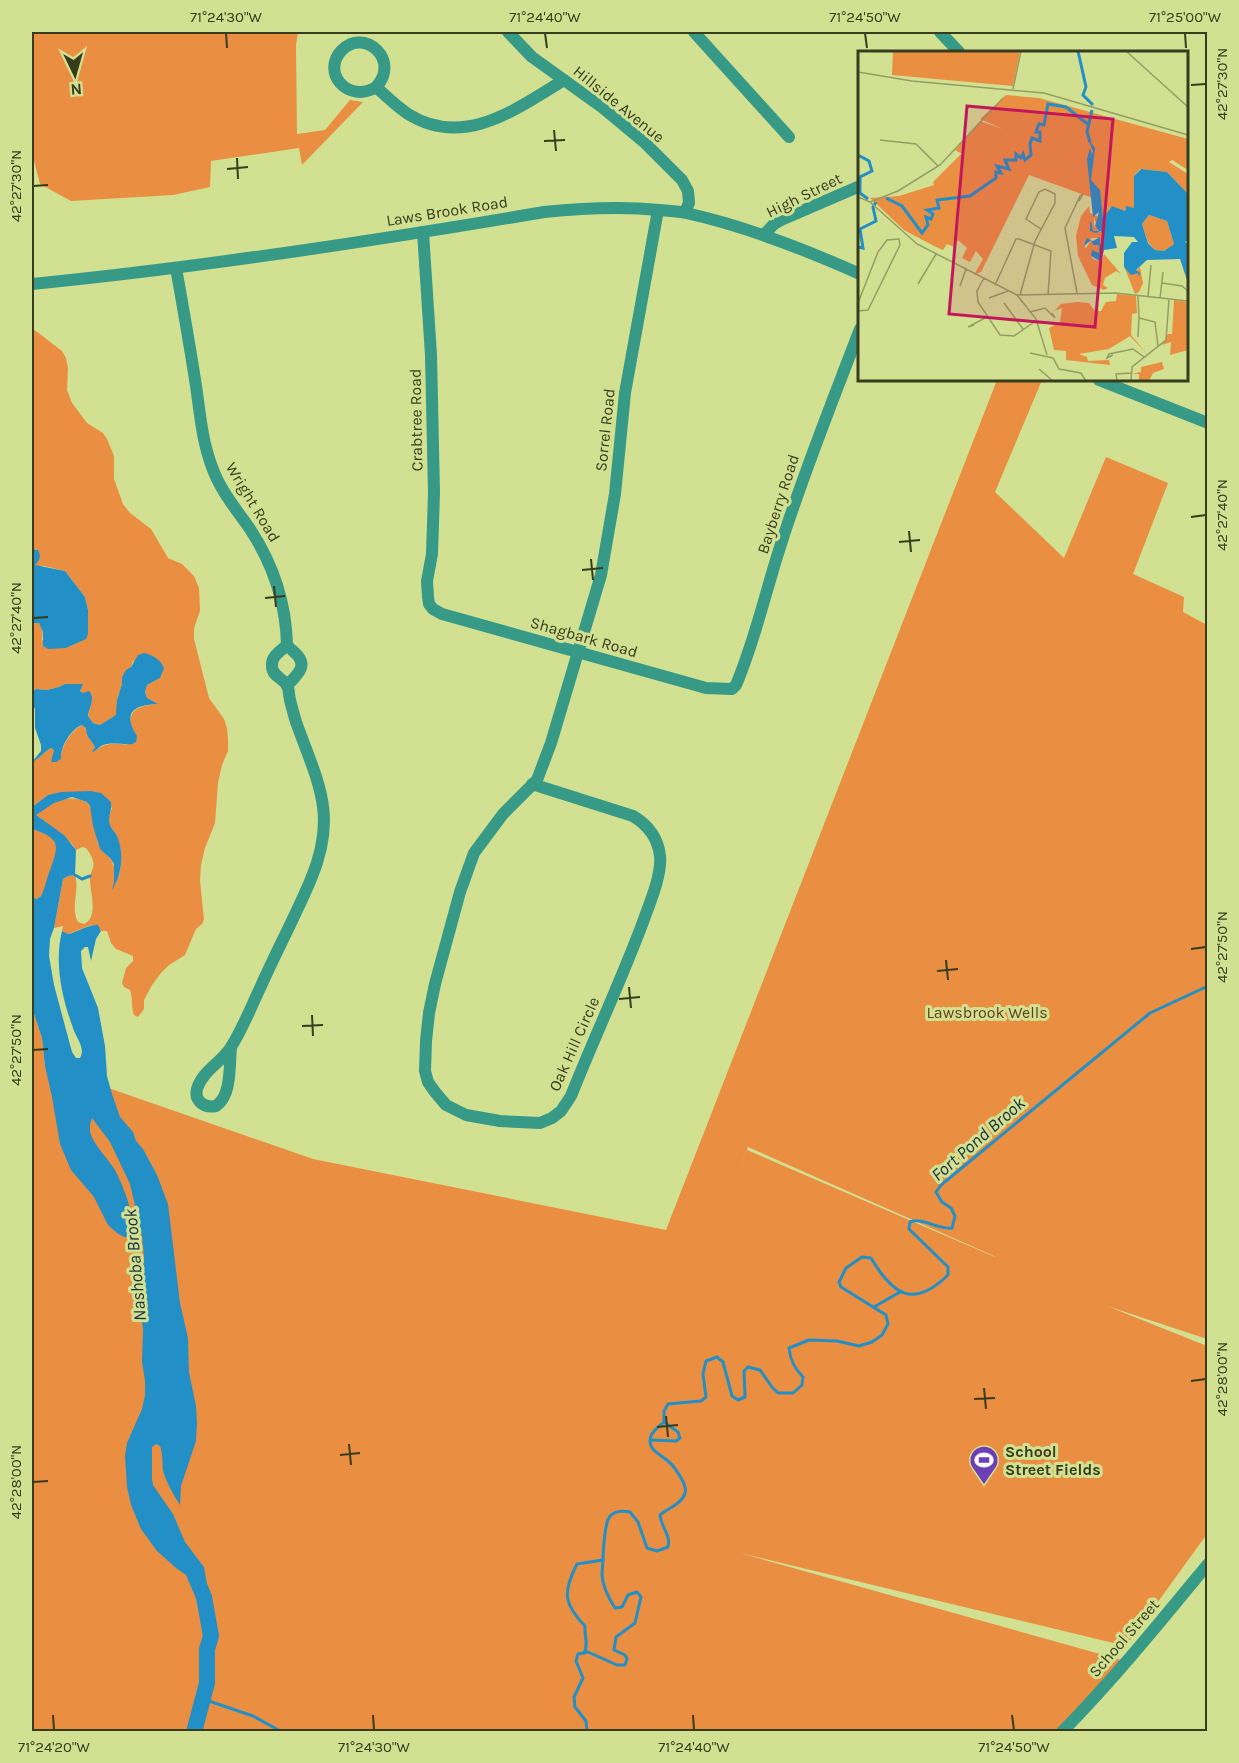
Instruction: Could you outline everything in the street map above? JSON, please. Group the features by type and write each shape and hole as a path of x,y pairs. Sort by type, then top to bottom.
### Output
{"street":[{"name":"Hillside Avenue","path":"508,32 532,57 603,108 645,143 682,180 688,190 689,203 685,213"},
{"path":"694,32 789,137"},
{"path":"940,32 958,51"},
{"path":"363,43 373,47 381,54 385,69 376,87 367,92 357,93 347,89 339,82 335,73 335,62 343,49 353,44 363,43"},
{"path":"376,87 397,106 418,119 438,126 460,127 491,121 564,80"},
{"name":"High Street","path":"764,235 774,224 858,187"},
{"name":"Laws Brook Road","path":"32,284 287,253 544,212 613,207 685,213 764,235 858,273"},
{"name":"Sorrel Road","path":"579,652 601,575 615,494 625,393 658,210"},
{"name":"Crabtree Road","path":"423,232 430,355 434,493 432,554 427,581 430,606"},
{"name":"Wright Road","path":"176,268 209,458 225,493 257,540 271,566 284,608 287,645 299,656 301,662 297,676 287,686"},
{"name":"Bayberry Road","path":"732,689 744,667 801,482 858,334"},
{"path":"1101,381 1208,423"},
{"path":"1131,393 1135,381"},
{"name":"Shagbark Road","path":"430,606 441,614 706,688 732,689"},
{"path":"231,1048 310,881 324,837 325,823 319,783 294,714 287,686 274,674 272,664 275,656 287,645"},
{"name":"Oak Hill Circle","path":"532,784 633,816 643,822 652,833 660,859 654,891 639,934 571,1096 561,1111 540,1123 500,1122 466,1115 446,1105 428,1082 425,1071 429,1012 460,892 474,853 503,814 532,784 537,780 579,652"},
{"name":"School Street","path":"1062,1731 1090,1703 1155,1629 1208,1564"}],"green space":[{"path":"32,32 298,32 296,45 297,134 325,130 350,100 363,102 302,165 299,148 211,161 210,187 173,195 71,201 40,184 32,153"},
{"path":"32,328 62,351 66,358 67,390 72,403 87,423 103,433 107,439 114,456 114,479 123,504 130,513 151,529 168,558 182,564 194,576 199,588 200,611 194,628 194,639 209,698 224,719 227,728 228,751 218,783 215,823 201,865 200,881 204,919 196,929 185,955 169,965 152,985 144,1000 144,1009 138,1017 133,1012 130,990 122,983 126,968 133,961 133,956 116,949 107,931 101,931 97,925 67,934 62,931 63,926 54,928 63,879 68,876 75,875 75,911 78,922 84,924 89,921 93,904 90,879 93,863 86,848 76,850 72,844 35,815 51,804 63,800 75,799 88,803 99,845 114,866 113,886 119,875 121,855 119,841 109,823 112,808 90,791 48,795 32,807 32,762 51,748 54,750 54,755 61,755 69,737 83,725 95,747 93,751 107,745 127,745 130,721 134,711 157,704 147,698 145,692 147,685 160,678 133,661 122,677 117,700 117,715 100,725 93,723 88,716 92,700 80,691 82,684 65,684 47,690 36,689 32,692 32,623 39,623 42,640 66,648 85,639 88,634 88,610 85,597 65,571 34,565 38,550 32,549"},
{"name":"Lawsbrook Wells","path":"997,381 1042,381 995,492 1064,558 1106,457 1168,483 1133,574 1184,597 1183,612 1207,625 1207,1339 1107,1306 1207,1346 1207,1534 1126,1646 740,1553 1125,1661 1056,1731 32,1731 32,1008 42,1038 45,1066 313,1159 666,1230","holes":["748,1147 995,1257 747,1150 737,1175"]},
{"path":"32,829 47,834 54,840 57,848 56,858 45,889 37,899 32,897"}],"water":[{"path":"32,549 38,550 40,555 35,565 65,571 85,597 88,610 86,639 66,648 48,649 43,646 43,632 39,623 32,623"},
{"path":"144,653 156,658 164,668 160,678 147,685 145,692 147,698 158,704 137,708 131,716 137,736 136,742 132,744 112,743 92,752 95,747 86,728 82,725 74,730 67,739 62,749 61,759 51,762 54,750 51,748 32,762 41,751 41,745 35,728 32,692 36,689 47,690 65,684 83,684 80,691 83,693 89,691 92,697 88,716 93,723 100,725 116,715 122,677 138,655"},
{"path":"90,791 101,793 111,802 109,821 121,848 120,870 112,890 114,864 100,849 90,806 87,802 72,797 54,803 36,815 64,835 76,850 75,875 63,879 50,939 49,956 54,985 72,1052 76,1058 80,1058 82,1050 69,1017 60,980 60,943 62,931 68,934 98,925 101,931 96,939 91,961 88,947 81,951 82,968 98,1008 105,1046 107,1076 120,1117 133,1132 136,1141 143,1149 157,1175 168,1204 180,1303 188,1338 189,1372 196,1406 196,1441 181,1486 180,1505 166,1478 161,1449 156,1444 152,1447 152,1479 153,1485 173,1514 185,1542 204,1567 208,1590 176,1568 157,1551 141,1529 131,1505 125,1456 127,1443 142,1409 145,1395 142,1362 143,1329 139,1303 144,1257 142,1236 130,1184 110,1142 92,1118 91,1135 115,1170 128,1203 132,1222 130,1237 124,1237 108,1225 94,1197 71,1170 60,1144 42,1038 32,1008 32,897 37,899 41,896 56,849 49,836 32,829 32,807 48,795"}],"waterway":[{"path":"75,875 82,879 90,876"},
{"name":"Fort Pond Brook","path":"587,1732 586,1721 575,1707 574,1697 583,1678 576,1661 578,1654 588,1652 617,1665 625,1665 627,1659 625,1655 614,1650 616,1637 635,1623 641,1597 637,1592 628,1595 622,1607 615,1608 606,1591 602,1573 608,1519 616,1512 630,1512 638,1522 647,1548 657,1551 668,1547 669,1543 660,1515 678,1503 685,1493 683,1481 677,1471 650,1444 652,1434 664,1422 664,1411 668,1404 701,1401 706,1397 703,1374 706,1361 717,1357 723,1362 732,1396 738,1400 745,1397 744,1371 748,1367 760,1370 778,1393 793,1393 802,1385 803,1377 793,1364 789,1348 809,1340 837,1341 859,1346 872,1342 882,1335 888,1324 886,1315 841,1287 839,1282 846,1268 862,1257 871,1258 887,1281 905,1293 924,1292 936,1286 948,1275 948,1267 909,1229 910,1222 915,1221 952,1228 955,1216 951,1208 942,1202 936,1192 941,1185 1150,1013 1208,986"},
{"name":"Fort Pond Brook","path":"874,1307 900,1292"},
{"name":"Fort Pond Brook","path":"651,1440 676,1441 680,1438 678,1432 664,1422"},
{"name":"Fort Pond Brook","path":"584,1653 585,1626 569,1604 569,1582 577,1564 603,1560"},
{"name":"Nashoba Brook","path":"190,1564 204,1597 211,1636 207,1649 207,1683 194,1732"},
{"name":"Fort Pond Brook","path":"203,1699 253,1716 282,1732"}],"place":[{"name":"School Street Fields","path":"984,1486"}]}
